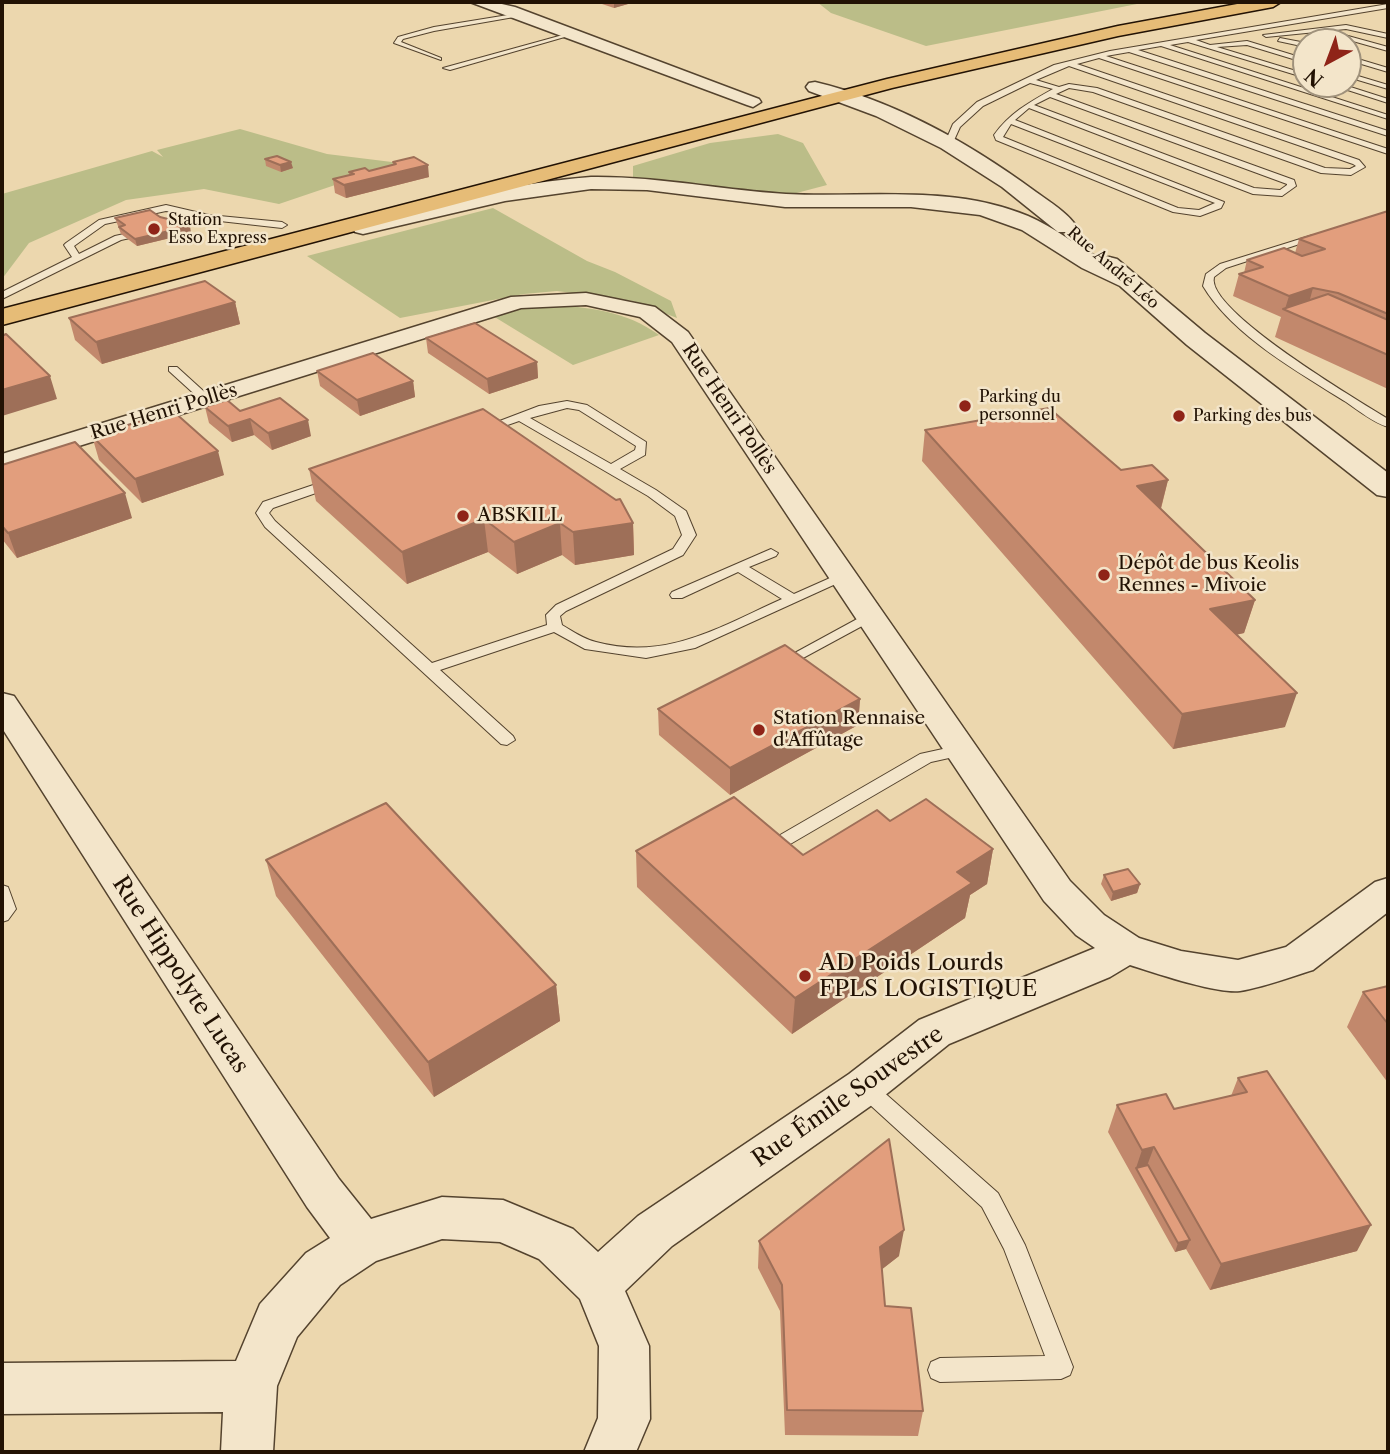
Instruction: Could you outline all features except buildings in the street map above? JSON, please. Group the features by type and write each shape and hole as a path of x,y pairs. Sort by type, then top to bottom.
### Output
{"main road":[{"path":"2,296 753,102 1019,39 1215,2"},
{"path":"2,317 843,96 1160,23 1273,2"}],"street":[{"path":"477,2 510,10 753,102"},
{"name":"Rue André Léo","path":"815,87 843,96 929,133 949,155 1036,201 1240,374 1388,488"},
{"path":"868,199 924,182"},
{"path":"330,230 361,228 523,191 593,183 663,186 811,201 868,199 960,205 1007,215 1049,234 1090,263 1128,281"},
{"name":"Rue Henri Pollès","path":"2,462 519,302 586,299 647,312 680,337 1057,891 1090,925 1126,949"},
{"name":"Rue Hippolyte Lucas","path":"2,703 316,1182 362,1244"},
{"path":"1126,949 1181,966 1238,976 1299,959 1388,892"},
{"name":"Rue Émile Souvestre","path":"598,1284 655,1231 864,1087 934,1032 1096,966 1126,949"},
{"path":"247,1452 251,1386 278,1321 323,1269 362,1244 442,1218 503,1221 556,1244 598,1284 624,1346 624,1419 610,1452"},
{"path":"2,1389 251,1386"}],"lane":[{"path":"949,155 956,127 980,104 1028,80 1070,64 1128,50 1388,6"},
{"path":"439,60 397,43 400,38 434,29 512,16 510,10"},
{"path":"1280,23 1292,32"},
{"path":"1254,28 1270,36 1292,42"},
{"path":"1362,30 1388,36"},
{"path":"1212,35 1270,36 1292,33"},
{"path":"447,68 572,34"},
{"path":"1185,40 1292,72"},
{"path":"1362,42 1388,49"},
{"path":"1206,46 1247,43 1292,57"},
{"path":"1161,44 1388,117"},
{"path":"1128,50 1388,134"},
{"path":"1362,50 1388,58"},
{"path":"1099,56 1388,152"},
{"path":"1362,62 1388,70"},
{"path":"1008,120 1220,202 1219,206 1200,213 1176,210 1013,144 998,135 1008,120 1027,105 1069,86 1094,90 1324,171 1343,173 1361,167 1356,162 1070,64"},
{"path":"1362,79 1388,87"},
{"path":"1028,80 1059,89"},
{"path":"1362,93 1388,101"},
{"path":"1027,105 1253,191 1282,193 1292,186 1291,182 1050,94"},
{"path":"77,258 69,245 102,222 166,208 211,217 282,225"},
{"path":"2,296 118,238 211,217"},
{"path":"1324,235 1223,266 1212,273 1208,287 1220,304 1258,338 1388,424"},
{"path":"173,369 206,399"},
{"path":"466,436 563,404 573,404 583,407 642,445 641,453 610,470"},
{"path":"520,417 652,493 681,514 689,535 678,552 561,608 553,615 555,627"},
{"path":"347,477 268,505 262,513 270,524 507,740"},
{"path":"677,595 771,553"},
{"path":"739,567 792,599"},
{"path":"430,669 555,627 590,646 646,654 690,645 844,578"},
{"path":"798,654 870,616"},
{"path":"774,846 926,758 961,750"},
{"path":"2,892 6,909 2,915"},
{"path":"864,1087 990,1200 1014,1245 1061,1367 940,1370"}],"green space":[{"path":"817,2 1147,2 926,46 831,13"},
{"path":"240,129 327,154 400,163 279,204 204,189 126,200 29,243 2,279 2,194 152,151 163,157 157,150"},
{"path":"778,134 803,143 827,185 789,195 633,178 633,166 710,143"},
{"path":"493,208 587,261 615,272 671,301 677,318 633,301 557,291 524,294 400,318 307,256"},
{"path":"550,304 594,309 621,316 659,335 573,365 493,316 529,306"}],"place":[{"name":"Station Esso Express","path":"154,229"},
{"name":"Parking du personnel","path":"965,406"},
{"name":"Parking des bus","path":"1179,416"},
{"name":"ABSKILL","path":"463,516"},
{"name":"Dépôt de bus Keolis Rennes - Mivoie","path":"1104,575"},
{"name":"Station Rennaise d'Affûtage","path":"759,730"},
{"name":"AD Poids Lourds FPLS LOGISTIQUE","path":"805,976"}]}
